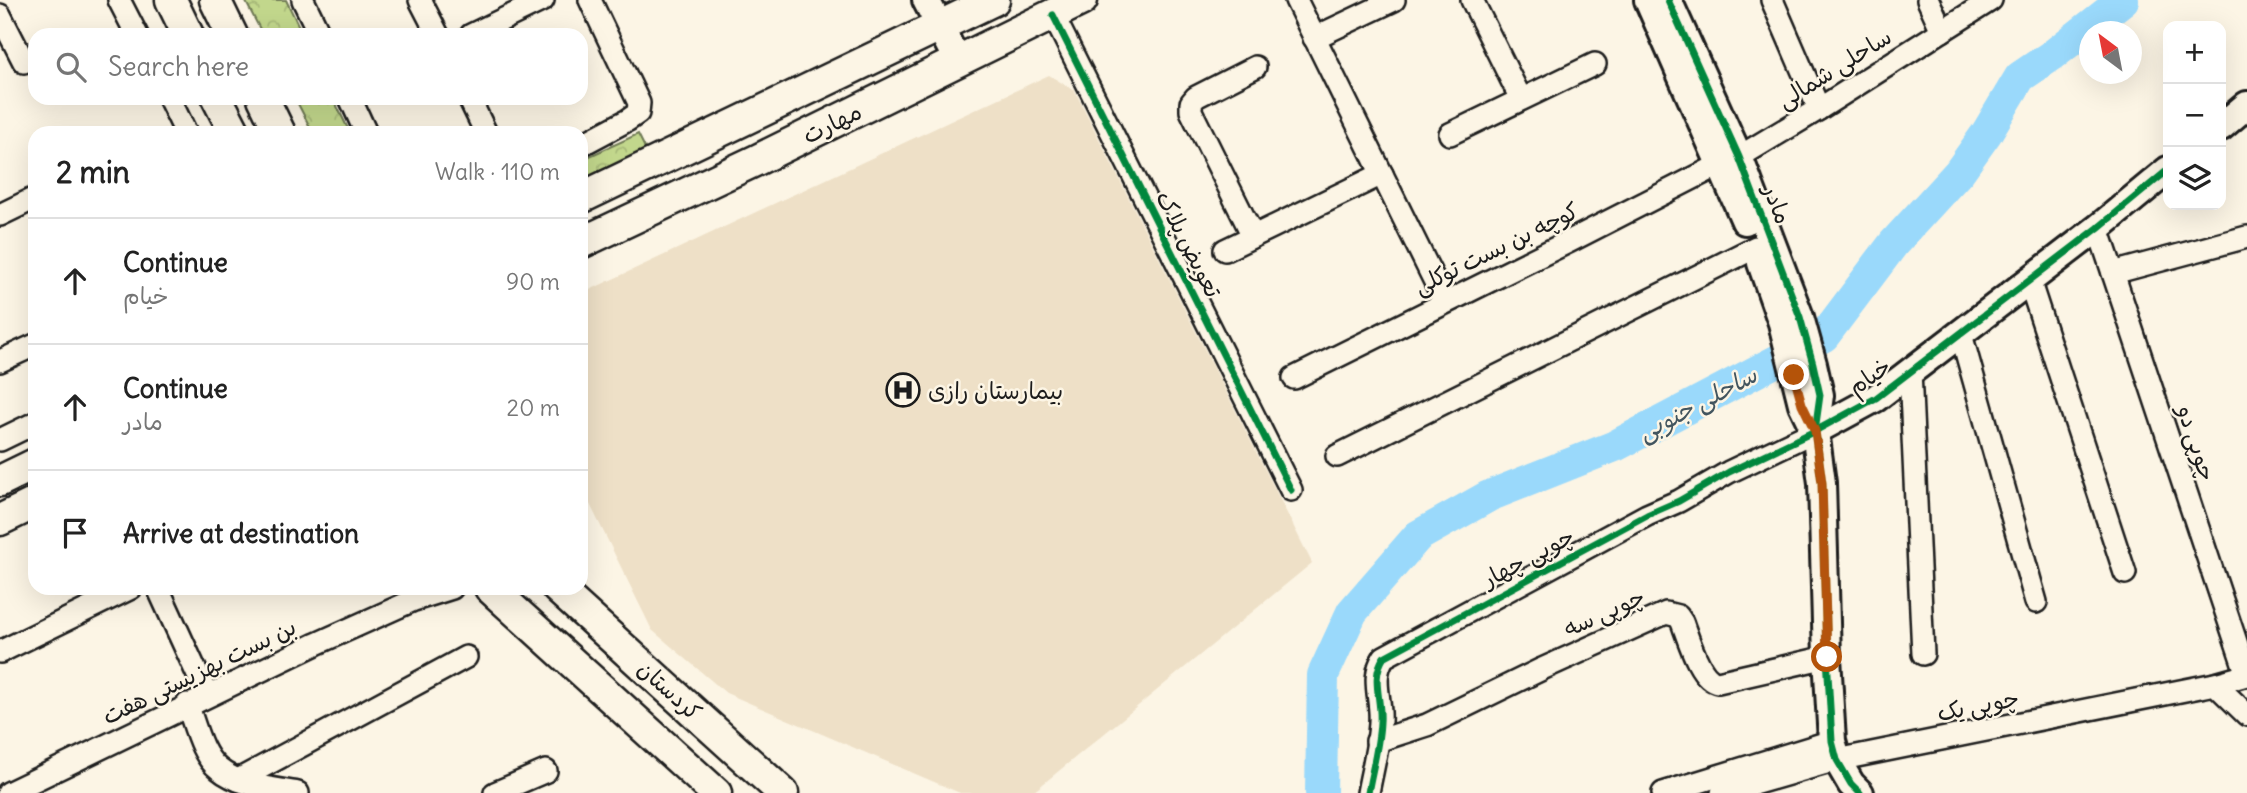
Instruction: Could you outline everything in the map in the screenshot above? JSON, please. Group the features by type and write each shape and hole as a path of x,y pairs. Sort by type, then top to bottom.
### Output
{"main road":[{"path":"171,0 185,28"},
{"path":"215,0 229,28"},
{"name":"مهارت","path":"588,195 994,0"},
{"name":"مهارت","path":"588,240 1082,0"},
{"path":"221,105 232,126"},
{"path":"266,105 277,126"},
{"path":"0,481 28,467"},
{"path":"0,520 28,506"},
{"name":"کردستان","path":"498,595 716,793"},
{"name":"کردستان","path":"565,595 783,793"}],"street":[{"path":"119,0 133,28"},
{"path":"303,0 317,28"},
{"path":"420,0 434,28"},
{"path":"485,28 543,0"},
{"path":"588,141 638,113 639,103 590,0"},
{"path":"926,0 958,62"},
{"path":"1296,0 1445,302"},
{"path":"1314,38 1394,0"},
{"path":"1472,0 1521,99"},
{"name":"مادر","path":"1648,0 1730,160 1756,247 1791,320"},
{"name":"مادر","path":"1668,0 1791,320 1803,370 1820,395 1815,431"},
{"path":"1772,0 1819,110"},
{"path":"1928,0 1942,31"},
{"name":"ساحلی شمالی","path":"1730,160 1819,110 1991,0"},
{"path":"0,15 24,62"},
{"name":"تعویض پلاک","path":"1053,15 1291,491"},
{"path":"1450,134 1595,64"},
{"path":"1253,236 1191,111 1191,103 1196,97 1255,67"},
{"path":"171,105 177,126"},
{"path":"353,105 363,126"},
{"path":"472,105 483,126"},
{"path":"2226,123 2247,105"},
{"name":"کوچه بن بست توکلی","path":"1294,378 1730,160"},
{"path":"1225,250 1382,174"},
{"name":"خیام","path":"1815,431 1876,398 2098,228 2163,174"},
{"path":"1,211 28,201"},
{"name":"چوپی دو","path":"2098,228 2247,675"},
{"path":"2113,273 2247,237"},
{"path":"1336,456 1756,247"},
{"path":"2029,280 2125,573"},
{"path":"1961,334 2036,602"},
{"path":"0,361 28,348"},
{"path":"1910,370 1923,654"},
{"path":"0,440 28,426"},
{"path":"1815,431 1822,483 1827,657 1834,751 1851,784 1860,793"},
{"name":"چوپی چهار","path":"1367,793 1380,720 1376,675 1384,657 1647,515 1815,431"},
{"path":"0,652 117,595"},
{"path":"161,595 207,695"},
{"name":"بن بست بهزیستی هفت","path":"8,793 409,595"},
{"name":"چوپی سه","path":"1377,741 1427,725 1593,645 1667,613 1678,616 1682,622 1703,673 1712,681 1718,682 1827,657"},
{"path":"237,780 466,657"},
{"name":"چوپی یک","path":"1722,793 1759,787 1834,751 2216,684 2247,675"},
{"path":"2216,684 2247,715"},
{"path":"187,704 204,749 217,768 237,780 298,793"},
{"path":"1663,793 1834,751"},
{"path":"495,793 546,771"}],"shaded area":[{"name":"بیمارستان رازی","path":"1049,75 1075,91 1312,563 1032,793 960,793 726,693 652,630 588,500 588,291"}],"green space":[{"path":"245,0 286,0 300,28 259,28"},
{"path":"299,105 336,105 347,126 309,126"},
{"path":"638,134 648,154 588,181 588,157"}],"waterway":[{"name":"ساحلی جنوبی","path":"1321,793 1323,675 1352,612 1418,536 1489,496 1615,446 1824,336 1894,243 1959,172 1986,134 2020,77 2123,0"}],"cycle path":[{"path":"1668,0 1739,157 1800,317 1813,364 1820,395 1815,431 1822,483 1832,741 1837,760 1851,784 1860,793"},
{"path":"1053,15 1291,490"},
{"path":"1368,793 1379,731 1378,673 1384,657 1647,515 1876,398 2098,228 2163,174"}],"place":[{"name":"بیمارستان رازی","path":"903,390"}],"route":[{"path":"1794,375 1802,404 1815,431 1822,483 1827,657"}]}
